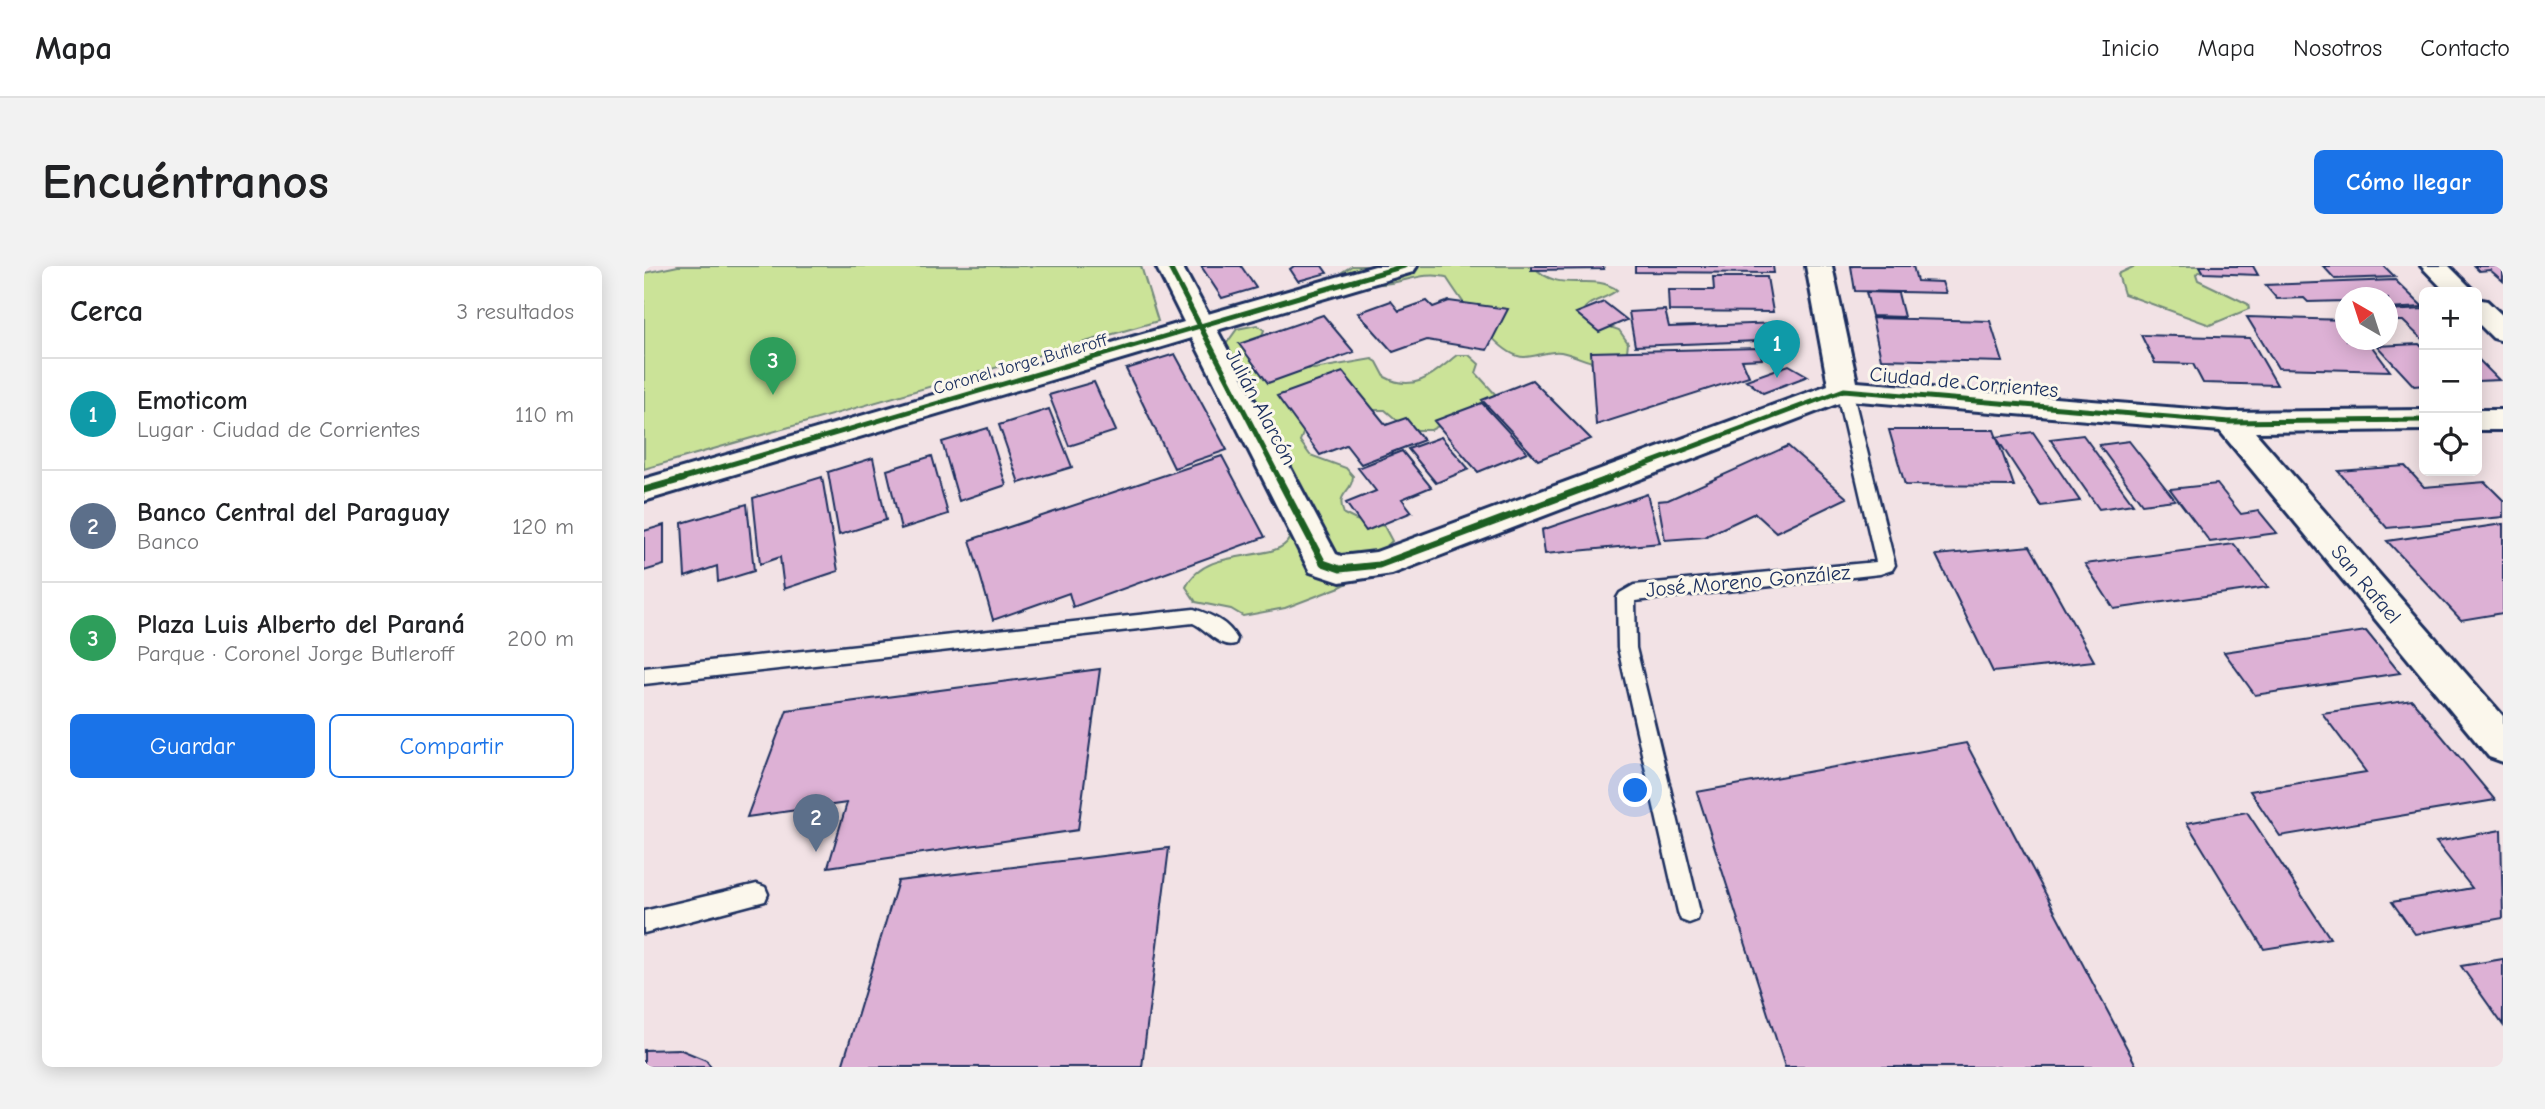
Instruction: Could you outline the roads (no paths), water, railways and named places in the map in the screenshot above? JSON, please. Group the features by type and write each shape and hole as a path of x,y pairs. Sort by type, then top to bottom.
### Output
{"street":[{"name":"Julián Alarcón","path":"1169,266 1323,563"},
{"name":"Coronel Jorge Butleroff","path":"644,490 1404,266"},
{"name":"José Moreno González","path":"1819,266 1844,390"},
{"path":"2434,266 2456,287"},
{"path":"2482,312 2503,332"},
{"name":"Ciudad de Corrientes","path":"1323,563 1340,569 1379,565 1844,390 2230,422 2419,420"},
{"path":"2482,420 2503,420"},
{"name":"San Rafael","path":"2230,422 2503,746"}],"lane":[{"name":"José Moreno González","path":"1689,912 1627,648 1626,598 1634,592 1880,568 1886,565 1844,390"},
{"path":"644,677 1194,616 1213,624 1228,639"},
{"path":"644,922 757,894"}],"place":[{"name":"Emoticom","path":"1777,378"},
{"name":"Plaza Luis Alberto del Paraná","path":"773,395"},
{"name":"Banco Central del Paraguay","path":"816,852"}]}
